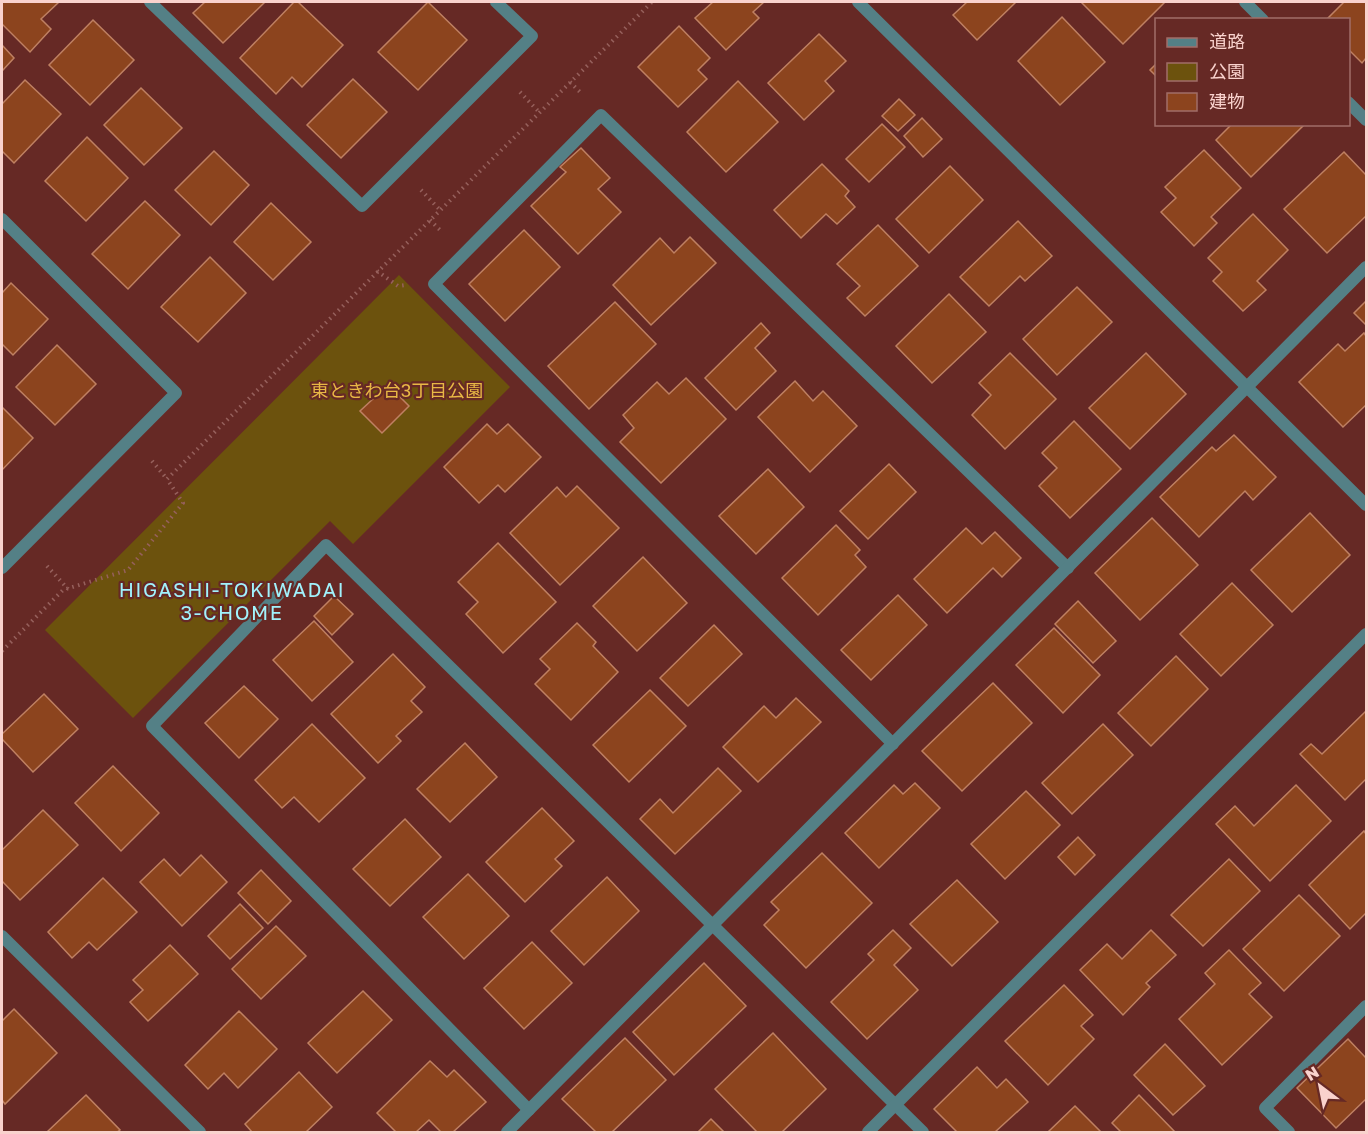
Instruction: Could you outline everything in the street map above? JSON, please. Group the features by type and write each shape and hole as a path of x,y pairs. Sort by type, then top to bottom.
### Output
{"street":[{"path":"150,2 362,206 532,36 496,2"},
{"path":"858,2 1366,505"},
{"path":"1245,2 1261,18"},
{"path":"1350,104 1366,120"},
{"path":"892,744 434,284 601,115 1068,568"},
{"path":"2,219 176,393 2,568"},
{"path":"507,1132 1366,267"},
{"path":"529,1110 152,726 326,545 923,1132"},
{"path":"868,1132 1366,634"},
{"path":"2,936 200,1132"},
{"path":"1290,1132 1265,1108 1366,1006"}],"path":[{"path":"2,651 63,590 128,570 183,503 167,478 652,2"}],"green space":[{"name":"東ときわ台3丁目公園","path":"399,275 510,387 353,544 330,521 133,718 45,630"}],"building":[{"path":"2,2 59,2 41,19 51,29 30,52 2,24"},
{"path":"205,2 265,2 223,43 193,13"},
{"path":"294,2 298,2 343,45 302,87 292,77 276,94 240,58"},
{"path":"428,2 467,40 418,90 378,52"},
{"path":"713,2 764,2 753,12 759,18 726,50 695,18"},
{"path":"967,2 1016,2 977,40 953,15"},
{"path":"1081,2 1165,2 1123,44"},
{"path":"1366,2 1366,58 1362,63 1350,51 1350,18 1328,18 1343,3"},
{"path":"1062,17 1105,62 1060,105 1018,61"},
{"path":"93,20 134,60 90,105 49,65"},
{"path":"679,26 710,58 698,70 707,79 678,107 638,67"},
{"path":"819,34 846,61 825,81 834,91 804,120 768,83"},
{"path":"2,45 14,58 2,71"},
{"path":"1155,65 1155,75 1150,70"},
{"path":"353,79 387,112 341,158 307,125"},
{"path":"25,80 61,114 14,163 2,151 2,104"},
{"path":"738,81 778,122 726,172 687,132"},
{"path":"141,88 182,128 144,165 104,125"},
{"path":"899,99 915,115 898,131 882,116"},
{"path":"922,118 942,139 923,157 904,136"},
{"path":"882,124 905,147 869,182 846,159"},
{"path":"1230,126 1303,126 1251,177 1216,140"},
{"path":"87,137 128,178 86,221 45,181"},
{"path":"581,148 610,178 598,189 621,212 578,254 531,206 566,172 560,167"},
{"path":"1204,150 1241,188 1211,217 1217,223 1194,246 1161,212 1176,198 1165,187"},
{"path":"214,151 249,185 211,225 175,190"},
{"path":"1344,152 1366,175 1366,216 1327,253 1284,209"},
{"path":"822,164 849,191 845,196 855,207 837,224 826,214 801,238 774,210"},
{"path":"950,166 983,200 929,253 896,219"},
{"path":"145,201 180,235 128,289 92,254"},
{"path":"271,203 311,242 273,280 234,242"},
{"path":"1253,214 1288,250 1257,281 1266,290 1243,311 1213,281 1222,272 1208,258"},
{"path":"1018,221 1052,256 1025,281 1020,276 989,306 960,277"},
{"path":"878,225 918,266 865,316 847,298 860,286 837,264"},
{"path":"524,230 560,267 505,321 469,284"},
{"path":"690,237 716,263 651,325 613,285 660,238 674,253"},
{"path":"210,257 246,293 198,342 161,307"},
{"path":"11,283 48,319 13,355 2,344 2,293"},
{"path":"1077,287 1112,322 1057,375 1023,339"},
{"path":"949,294 986,332 932,383 896,346"},
{"path":"1366,301 1366,325 1354,313"},
{"path":"615,302 656,344 589,409 548,366"},
{"path":"761,323 770,333 755,348 776,371 736,410 705,378"},
{"path":"1364,333 1366,336 1366,405 1343,427 1299,382 1338,344 1345,351"},
{"path":"57,345 96,384 55,425 16,387"},
{"path":"1010,353 1056,399 1005,449 972,415 991,395 979,383"},
{"path":"1146,353 1186,394 1130,449 1089,408"},
{"path":"686,378 726,419 661,483 620,442 634,428 623,415 657,382 669,394"},
{"path":"795,381 813,401 823,391 857,426 810,472 758,417"},
{"path":"388,385 409,406 382,433 360,411"},
{"path":"2,407 33,438 2,470"},
{"path":"1074,421 1121,469 1070,518 1039,486 1057,468 1042,453"},
{"path":"487,424 497,434 508,424 541,457 505,492 498,485 479,503 444,467"},
{"path":"1234,435 1276,477 1253,500 1245,491 1199,537 1160,497 1212,447 1216,451"},
{"path":"889,464 916,492 868,539 840,511"},
{"path":"768,469 804,507 756,554 719,516"},
{"path":"577,486 619,528 560,585 510,533 557,487 566,497"},
{"path":"1310,513 1350,555 1292,612 1251,570"},
{"path":"1152,518 1198,565 1140,620 1095,573"},
{"path":"836,525 860,550 855,555 866,567 818,615 782,578"},
{"path":"966,528 982,544 995,532 1021,558 1002,577 993,568 947,613 914,579"},
{"path":"498,543 556,602 503,653 466,614 478,602 458,582"},
{"path":"643,557 687,603 637,651 593,606"},
{"path":"1232,583 1273,625 1221,676 1180,634"},
{"path":"898,595 927,625 871,680 841,650"},
{"path":"334,596 353,614 332,635 314,616"},
{"path":"1078,601 1116,641 1093,663 1055,624"},
{"path":"314,621 353,662 312,701 273,660"},
{"path":"577,623 596,642 593,646 618,672 571,720 535,684 550,669 540,659"},
{"path":"714,625 742,654 688,706 660,678"},
{"path":"1054,628 1100,675 1063,713 1016,665"},
{"path":"393,654 425,687 411,701 422,712 396,736 401,741 378,763 331,714"},
{"path":"1176,656 1208,689 1151,746 1118,713"},
{"path":"993,683 1032,723 962,791 922,751"},
{"path":"244,686 278,719 239,758 205,723"},
{"path":"650,690 686,726 629,782 593,745"},
{"path":"44,694 78,729 33,772 2,739 2,734"},
{"path":"796,698 821,722 758,782 723,747 764,706 776,718"},
{"path":"1366,711 1366,779 1345,800 1300,754 1311,744 1322,754"},
{"path":"312,724 365,778 319,822 294,797 282,808 255,780"},
{"path":"1103,724 1133,755 1072,814 1042,783"},
{"path":"465,743 497,777 450,822 417,789"},
{"path":"113,766 159,813 121,851 75,803"},
{"path":"718,768 741,791 675,854 640,819 660,799 673,813"},
{"path":"915,783 940,808 879,868 845,833 894,785 903,794"},
{"path":"1296,785 1331,821 1270,881 1216,824 1235,806 1254,826"},
{"path":"1026,791 1060,825 1005,879 971,844"},
{"path":"542,808 574,841 555,859 562,866 525,902 486,862"},
{"path":"43,810 78,845 20,900 2,881 2,850"},
{"path":"405,819 441,857 390,906 353,869"},
{"path":"1364,831 1366,834 1366,913 1350,929 1309,885"},
{"path":"1078,837 1095,855 1075,875 1058,857"},
{"path":"822,853 872,903 806,968 764,925 779,910 771,902"},
{"path":"201,855 227,882 182,926 140,882 164,859 180,876"},
{"path":"1229,859 1260,891 1203,946 1171,915"},
{"path":"261,870 291,901 268,924 238,893"},
{"path":"468,874 509,916 464,959 423,917"},
{"path":"607,877 639,911 584,965 551,931"},
{"path":"103,878 137,912 97,950 89,942 72,958 48,932"},
{"path":"957,880 998,922 952,966 910,924"},
{"path":"1299,895 1340,936 1284,991 1243,949"},
{"path":"240,904 263,928 230,959 208,936"},
{"path":"276,926 306,956 261,999 232,969"},
{"path":"893,930 911,948 894,965 918,990 867,1039 831,1002 874,960 868,954"},
{"path":"1151,930 1176,955 1146,983 1150,987 1123,1015 1080,970 1107,944 1122,959"},
{"path":"532,942 572,983 524,1029 484,988"},
{"path":"170,945 198,974 148,1021 130,1002 143,990 133,980"},
{"path":"1229,950 1261,983 1249,994 1272,1017 1222,1065 1179,1019 1215,984 1205,973"},
{"path":"704,963 746,1006 674,1075 633,1032"},
{"path":"1064,985 1093,1015 1081,1026 1094,1039 1048,1085 1005,1041"},
{"path":"363,991 392,1020 337,1073 308,1043"},
{"path":"14,1009 57,1053 5,1104 2,1100 2,1021"},
{"path":"239,1011 277,1049 238,1088 224,1073 208,1089 185,1065"},
{"path":"773,1033 826,1089 782,1132 757,1132 715,1089"},
{"path":"625,1038 666,1080 612,1132 596,1132 562,1099"},
{"path":"1348,1039 1366,1058 1366,1099 1336,1128 1297,1088"},
{"path":"1165,1044 1205,1086 1173,1115 1134,1075"},
{"path":"430,1061 447,1077 454,1070 486,1102 453,1132 441,1132 429,1120 416,1132 396,1132 377,1113"},
{"path":"977,1067 997,1088 1006,1079 1028,1102 995,1132 957,1132 934,1109"},
{"path":"299,1072 332,1107 306,1132 252,1132 245,1124"},
{"path":"86,1095 120,1130 117,1132 47,1132"},
{"path":"1139,1095 1175,1132 1121,1132 1112,1123"},
{"path":"1075,1106 1101,1132 1048,1132"},
{"path":"711,1119 724,1132 698,1132"}],"district":[{"name":"HIGASHI-TOKIWADAI 3-CHOME","path":"232,600"}]}
